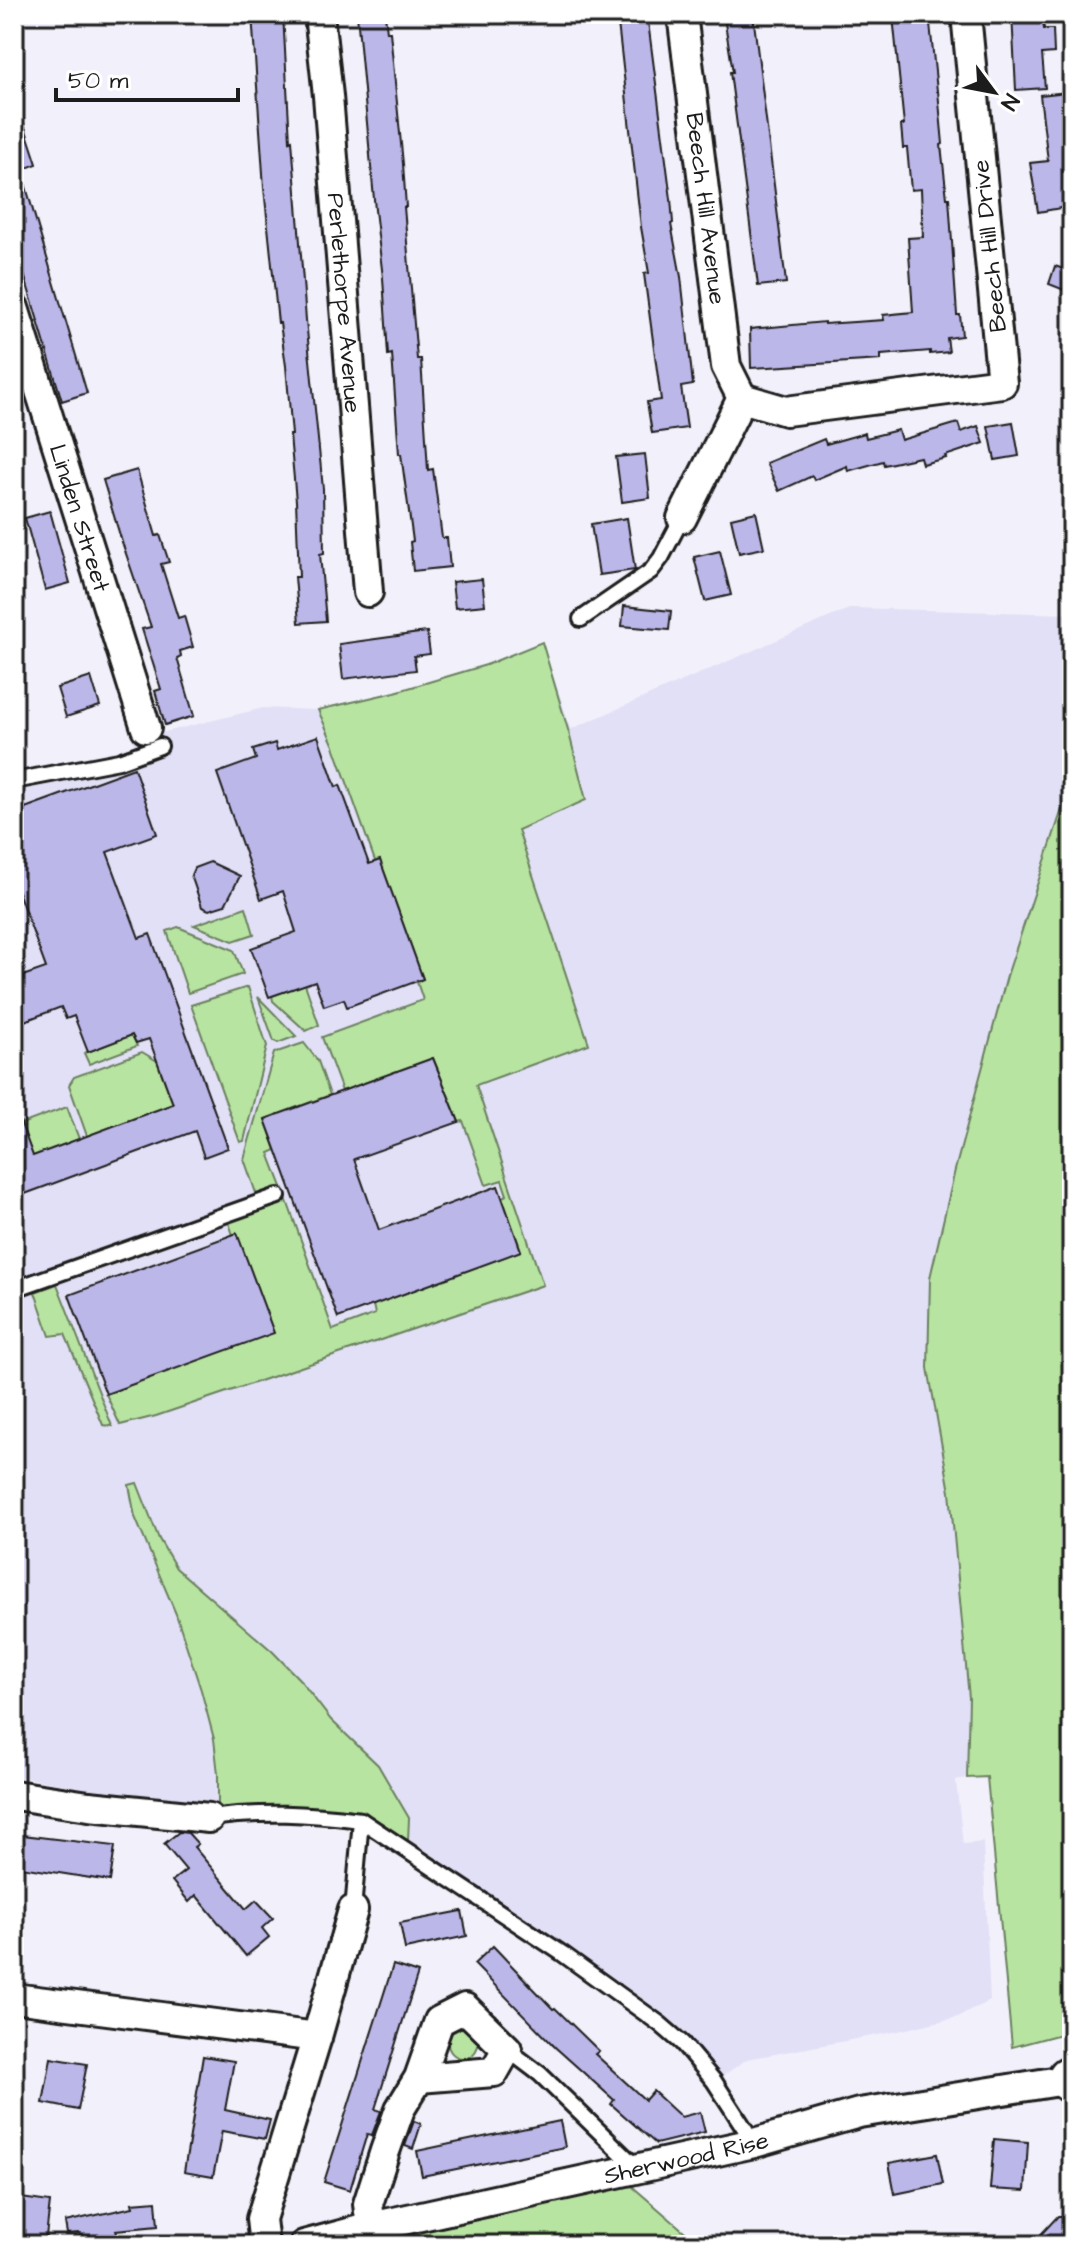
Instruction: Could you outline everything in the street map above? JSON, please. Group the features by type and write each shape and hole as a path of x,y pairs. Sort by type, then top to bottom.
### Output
{"street":[{"name":"Perlethorpe Avenue","path":"319,14 368,592"},
{"name":"Beech Hill Avenue","path":"682,14 726,366 742,398"},
{"name":"Beech Hill Drive","path":"742,398 786,411 1002,383 966,14"},
{"name":"Linden Street","path":"14,308 153,741"},
{"path":"682,518 742,398"},
{"path":"14,1795 209,1818"},
{"path":"264,2245 261,2219 353,1910"},
{"path":"14,1998 317,2037"},
{"path":"371,2227 368,2204 385,2151 400,2109 419,2078 439,2021 465,2008 507,2049 494,2072 419,2078"},
{"name":"Sherwood Rise","path":"304,2245 371,2227 754,2143 859,2113 1072,2079"}],"lane":[{"path":"581,619 651,571 682,518"},
{"path":"14,781 119,761 153,741"},
{"path":"14,1285 23,1286 278,1196"},
{"path":"209,1818 247,1813 302,1813 361,1820 563,1954 660,2024 682,2043 714,2081 754,2143"},
{"path":"353,1910 361,1820"},
{"path":"507,2049 540,2074 638,2169"}],"shaded area":[{"path":"851,608 1072,614 1072,779 1007,976 955,1170 930,1278 928,1368 950,1492 969,1698 967,1778 956,1780 963,1844 983,1842 990,2001 958,2017 747,2059 720,2078 667,2021 367,1814 348,1809 193,1807 14,1776 14,766 17,773 112,755 135,747 132,740 263,708 318,710 395,692 486,665 542,642 571,729"}],"green space":[{"path":"542,642 586,800 518,830 589,1044 476,1085 543,1285 156,1416 120,1425 106,1394 175,1368 233,1235 228,1220 286,1198 333,1330 375,1314 373,1305 521,1251 502,1197 507,1195 502,1180 486,1185 463,1121 459,1122 433,1058 342,1091 322,1037 423,1000 417,982 423,979 380,860 375,861 318,710 395,692 486,665"},
{"path":"1072,779 1072,2031 1012,2047 987,1777 967,1778 969,1698 950,1492 928,1368 930,1278 955,1170 1007,976"},
{"path":"246,907 254,934 233,941 194,925"},
{"path":"178,927 234,950 243,974 188,993 167,931"},
{"path":"305,984 319,1025 306,1031 273,1001 272,996"},
{"path":"248,987 267,1046 244,1141 240,1142 191,1005"},
{"path":"258,997 296,1036 278,1043 274,1041"},
{"path":"132,1035 137,1046 89,1064 84,1053"},
{"path":"304,1043 318,1061 330,1095 265,1119 276,1150 269,1153 282,1187 257,1196 244,1159 274,1053"},
{"path":"142,1052 157,1061 173,1104 87,1136 69,1085 74,1077"},
{"path":"67,1107 79,1139 33,1156 21,1124"},
{"path":"57,1284 112,1426 103,1425 65,1334 50,1336 35,1292"},
{"path":"137,1483 159,1539 176,1568 272,1651 300,1680 331,1720 378,1765 409,1818 408,1841 367,1814 348,1809 218,1809 214,1739 176,1614 135,1517 129,1485"},
{"path":"463,2028 473,2033 478,2043 473,2053 463,2058 453,2053 448,2043 453,2033"},
{"path":"626,2181 700,2245 357,2245"}],"building":[{"path":"252,14 283,14 290,141 323,489 324,553 320,554 326,621 299,623 292,435 264,188"},
{"path":"357,14 385,14 387,32 390,32 417,359 421,359 428,470 433,469 442,538 447,538 450,567 413,571 410,542 413,541 399,454 392,354 388,355"},
{"path":"617,14 647,14 693,385 681,387 687,428 652,433 647,402 661,400 644,274 649,273"},
{"path":"753,14 786,283 758,286 724,17"},
{"path":"929,14 949,198 957,315 960,315 962,336 947,338 949,352 930,354 930,351 881,355 881,360 751,368 750,329 884,320 883,315 913,312 908,238 923,237 921,189 911,190 907,148 903,148 901,125 904,125 893,16"},
{"path":"1012,14 1042,14 1044,29 1053,29 1054,53 1042,54 1045,88 1016,90"},
{"path":"1067,92 1072,112 1072,206 1038,212 1030,163 1048,161 1040,95"},
{"path":"14,106 18,106 37,164 21,170 87,393 62,401 14,241"},
{"path":"1055,266 1072,272 1072,293 1049,284"},
{"path":"1013,422 1019,456 995,460 988,426"},
{"path":"958,423 961,432 978,426 984,443 922,464 920,457 884,465 883,461 848,471 847,466 814,480 812,476 779,491 766,463 824,439 826,444 865,433 866,438 898,430 901,440"},
{"path":"645,454 650,498 622,502 616,457"},
{"path":"137,470 156,536 160,535 169,562 161,564 178,618 184,616 193,647 180,651 181,656 177,658 194,716 165,725 155,691 161,689 142,629 151,627 103,480"},
{"path":"50,511 70,583 45,590 25,518"},
{"path":"756,512 764,548 739,553 731,518"},
{"path":"627,518 635,570 599,575 591,524"},
{"path":"720,551 731,595 705,601 694,557"},
{"path":"482,579 485,605 455,608 452,582"},
{"path":"624,606 671,611 669,630 622,626"},
{"path":"427,632 430,654 414,656 416,670 343,679 339,644"},
{"path":"91,677 100,706 66,717 57,688"},
{"path":"318,736 369,864 380,860 423,979 347,1007 344,999 324,1006 315,981 269,997 251,948 296,932 283,891 261,899 217,773 256,759 253,750 275,743 277,750"},
{"path":"134,768 157,834 107,852 139,938 150,934 228,1148 204,1157 195,1131 14,1198 14,1111 33,1156 173,1104 149,1039 136,1043 132,1035 88,1052 74,1016 66,1019 61,1007 14,1025 14,979 46,968 14,881 14,812"},
{"path":"210,862 240,876 225,905 209,910 202,907 191,875 194,868"},
{"path":"433,1058 459,1122 354,1159 379,1230 498,1186 521,1251 338,1318 265,1119"},
{"path":"237,1233 274,1333 106,1394 69,1295"},
{"path":"179,1832 188,1833 198,1844 194,1847 246,1909 256,1900 273,1918 262,1928 269,1937 246,1956 196,1895 189,1902 172,1881 186,1870 164,1844"},
{"path":"14,1834 115,1846 110,1881 14,1866"},
{"path":"462,1911 467,1936 405,1949 400,1923"},
{"path":"493,1946 553,2009 599,2051 595,2054 645,2100 653,2091 681,2117 700,2112 705,2132 656,2144 611,2104 614,2100 556,2048 474,1964"},
{"path":"393,1965 418,1973 375,2109 381,2111 372,2135 367,2134 350,2190 324,2182"},
{"path":"203,2056 234,2061 225,2110 270,2120 265,2139 222,2131 213,2177 184,2172"},
{"path":"51,2058 87,2064 78,2110 43,2103"},
{"path":"414,2121 421,2124 413,2149 405,2146"},
{"path":"560,2121 565,2147 422,2176 417,2151"},
{"path":"994,2139 1028,2142 1025,2191 990,2189"},
{"path":"937,2154 943,2184 895,2194 889,2163"},
{"path":"14,2197 50,2202 45,2245 14,2245"},
{"path":"156,2201 158,2226 116,2230 119,2242 83,2245 80,2233 67,2234 65,2222 133,2207 132,2203"},
{"path":"1058,2216 1065,2216 1072,2222 1072,2245 1031,2245"}]}
